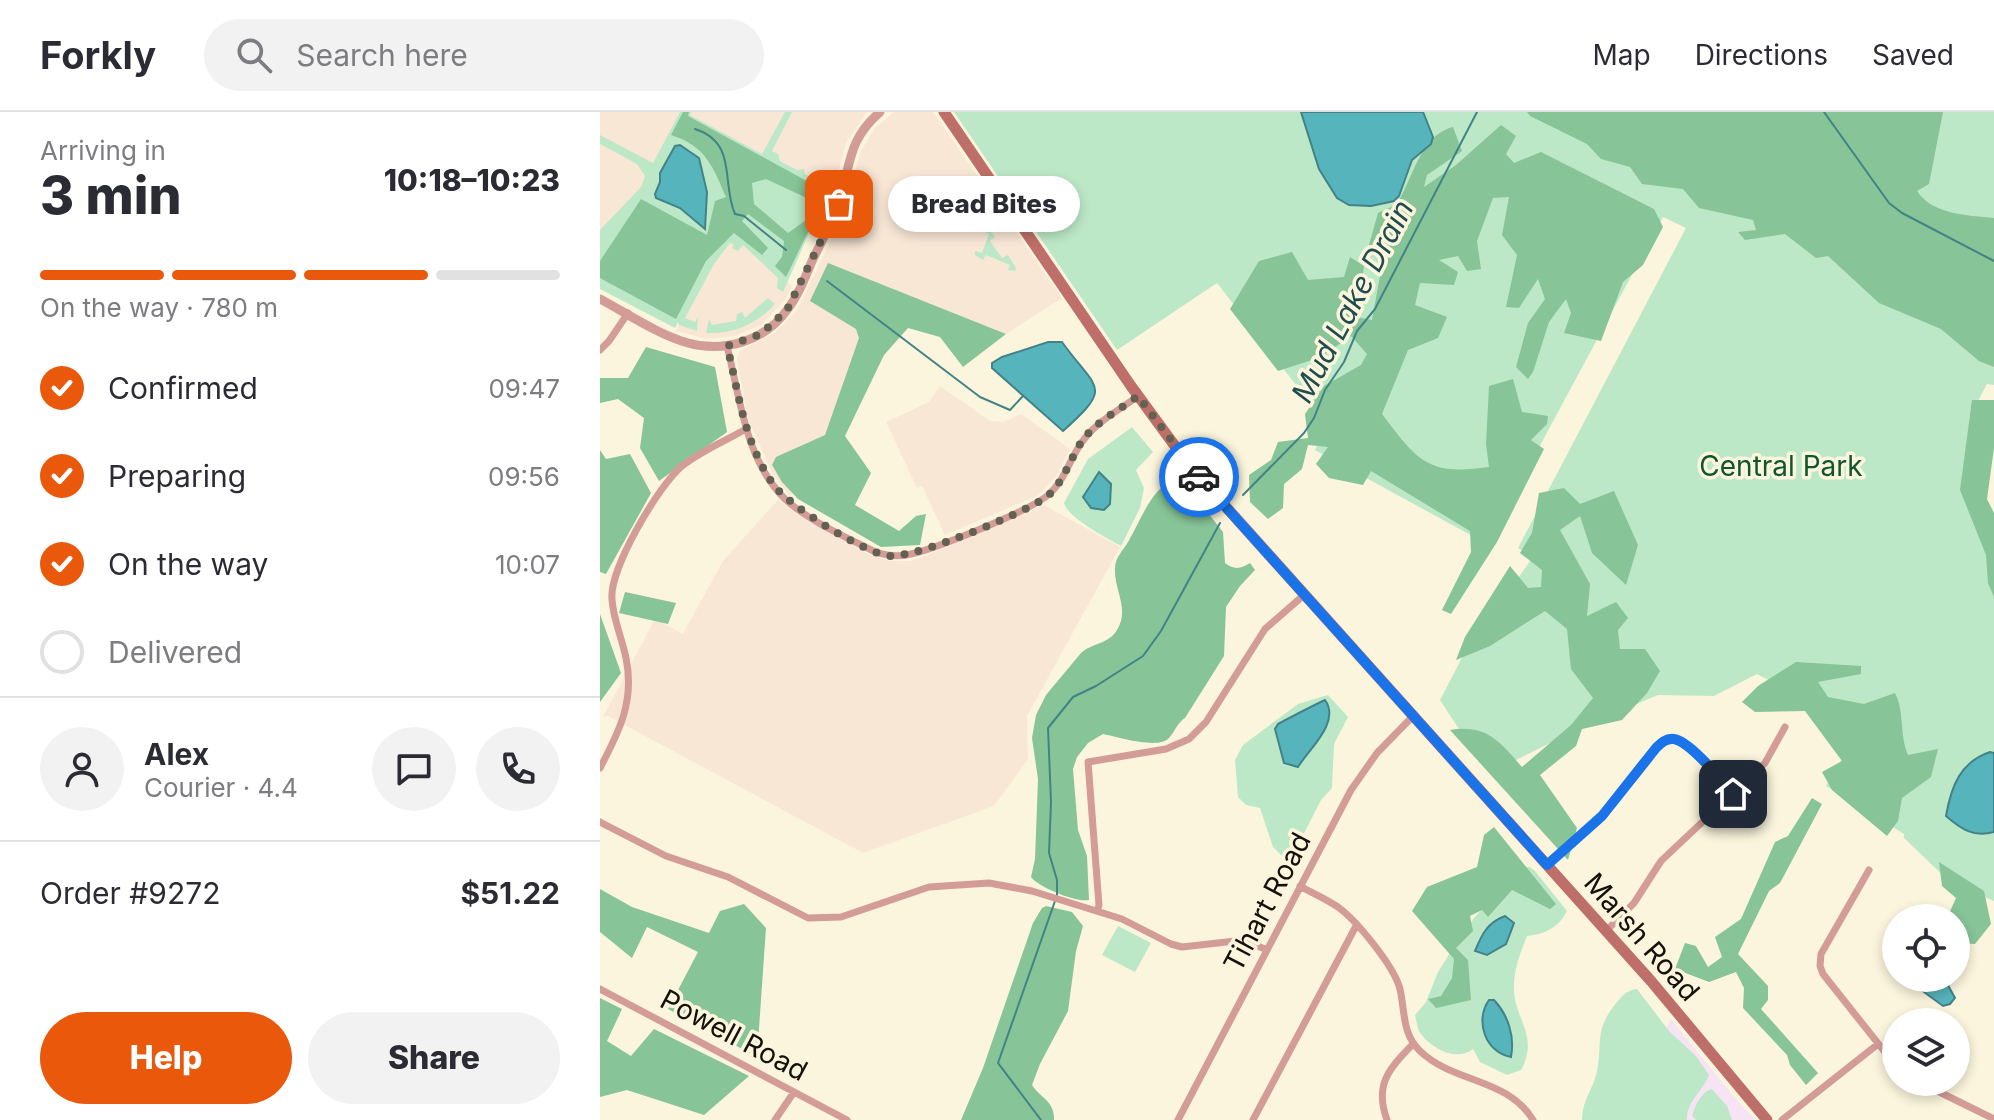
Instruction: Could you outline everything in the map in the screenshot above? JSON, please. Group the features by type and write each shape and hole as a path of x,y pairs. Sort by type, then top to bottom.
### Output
{"main road":[{"name":"Marsh Road","path":"944,112 1138,396 1191,468 1606,931 1767,1120"}],"street":[{"path":"600,299 686,343 727,346 761,334 779,320 791,305 836,211 852,148 862,131 880,112"},
{"path":"600,350 628,313"},
{"path":"727,346 746,429 769,478 792,504 875,552 906,555 1044,498 1059,483 1085,437 1138,396"},
{"path":"600,768 626,714 629,697 627,659 614,616 612,583 664,484 683,466 746,429"},
{"path":"1097,911 1088,762 1158,751 1189,739 1206,722 1265,629 1304,595"},
{"name":"Tihart Road","path":"1182,1119 1357,781 1377,753 1413,716"},
{"path":"1606,931 1634,903 1661,861 1765,763 1785,727"},
{"path":"1547,865 1602,816 1656,748 1667,740 1676,739 1686,746 1733,794"},
{"path":"600,822 666,856 728,877 796,913 815,919 841,917 914,891 945,884 989,883 1013,886 1122,919 1182,947 1244,940 1267,950"},
{"path":"1869,870 1821,954 1820,966 1882,1049"},
{"path":"1300,886 1337,906 1389,964 1413,1044 1431,1060 1509,1094 1533,1120"},
{"path":"1253,1120 1356,926"},
{"name":"Powell Road","path":"600,989 847,1120"},
{"path":"1387,1120 1382,1105 1385,1079 1413,1044"},
{"path":"1782,1120 1878,1044"},
{"path":"775,1120 794,1092"},
{"path":"1947,1096 1994,1119"}],"shaded area":[{"path":"600,112 680,112 649,171 649,177 600,249"},
{"path":"684,112 867,112 846,143 833,192"},
{"path":"894,112 933,112 1062,298 1006,334 883,285 826,451 839,474 789,495 772,472 748,419 737,359 740,351 776,332 797,310 841,220 861,151 875,128"},
{"path":"732,227 792,286 785,300 761,325 735,336 707,339 676,331"},
{"path":"940,386 990,421 1004,422 1021,414 1070,449 1056,477 1037,496 945,535 922,486 917,488 886,422 929,402"},
{"path":"778,500 798,515 870,555 890,561 911,561 928,555 1044,505 1120,547 1027,716 1028,759 994,806 863,853 608,716 603,717 655,619 683,634 723,561"},
{"path":"1671,1019 1730,1092 1755,1120 1618,1120"}],"green space":[{"path":"680,112 691,112 690,115 762,154 785,112 792,112 772,151 778,154 780,161 797,170 804,169 805,174 818,181 821,174 831,176 828,190 783,292 777,288 778,278 743,245 738,251 730,243 714,264 685,318 695,322 698,317 697,331 678,322 675,328 600,289 600,230 641,187 645,176 637,164 600,144 600,135 653,163","holes":["675,146 707,192 705,228 680,208 656,198 660,173"]},
{"path":"683,112 689,112 688,116 823,190 820,200 811,200 766,179 752,183 754,204 788,233 809,218 808,232 786,277 775,266 782,257 784,241 748,214 742,221 768,248 762,255 734,233 706,261 676,319 600,278 600,261 641,199 707,235 715,201 726,197 707,159 693,145 671,135"},
{"name":"Central Park","path":"954,112 1994,112 1994,385 1987,384 1969,418 1991,430 1976,516 1994,556 1994,901 1950,882 1904,838 1904,834 1826,786 1860,728 1757,674 1714,696 1658,695 1593,722 1510,763 1470,746 1440,700 1464,654 1533,557 1518,548 1686,228 1663,217 1487,544 1315,450 1327,425 1217,283 1117,350"},
{"path":"1527,112 1943,112 1929,184 1917,191 1941,209 1994,218 1994,367 1979,361 1941,329 1879,303 1828,256 1816,258 1785,234 1745,240 1738,232 1756,230 1753,220 1699,208 1683,189 1642,184 1630,167 1601,159 1587,144"},
{"path":"1501,125 1516,136 1506,154 1514,163 1541,152 1654,209 1663,227 1643,265 1623,282 1601,341 1564,333 1571,313 1566,299 1549,322 1528,379 1516,367 1528,323 1545,299 1538,279 1519,308 1506,307 1517,255 1502,235 1509,197 1493,198 1477,241 1481,269 1467,271 1458,256 1439,260 1458,272 1454,285 1420,283 1415,305 1447,317 1438,338 1408,350 1382,414 1415,454 1437,467 1489,467 1486,444 1489,386 1513,379 1522,412 1548,416 1547,424 1531,440 1544,449 1497,542 1451,614 1442,610 1471,552 1470,531 1371,471 1363,485 1329,478 1316,464 1328,447 1308,445 1302,469 1284,484 1283,508 1268,519 1250,502 1249,475 1271,460 1278,442 1308,438 1305,414 1324,386 1361,365 1367,354 1351,336 1321,357 1278,371 1230,309 1259,261 1292,252 1308,280 1344,277 1350,257 1364,266 1356,317 1372,320 1383,259 1367,252 1378,213 1399,200 1426,147 1442,131 1453,127 1462,151 1427,175 1424,187 1456,165"},
{"path":"988,227 995,237 990,241 1002,258 1008,255 1015,271 1008,270 1010,265 986,255 983,260 975,255 975,251 982,253 989,234 983,231"},
{"path":"828,263 1006,334 963,367 940,337 908,328 884,355 845,436 871,473 855,505 899,531 916,516 926,514 920,545 881,547 798,499 772,465 776,457 825,435 859,338 856,329 810,301"},
{"path":"768,298 775,304 753,322 735,330 706,333 709,319 712,325 736,321 737,314 742,312 745,318"},
{"path":"646,347 715,367 727,432 659,481 640,448 644,418 618,399 600,403 600,378 628,378"},
{"path":"1972,400 1994,400 1994,448 1987,499 1994,513 1994,597 1988,583 1986,555 1960,490"},
{"path":"1132,427 1153,452 1136,470 1144,488 1140,508 1121,546 1080,521 1064,503 1088,459"},
{"path":"600,450 606,459 630,454 651,493 606,574 600,572"},
{"path":"1176,478 1187,486 1223,532 1225,563 1238,568 1250,563 1255,570 1226,607 1224,656 1168,739 1146,743 1103,734 1088,743 1077,757 1073,769 1078,830 1087,856 1089,900 1067,897 1031,877 1035,859 1038,779 1032,738 1036,715 1046,695 1081,653 1110,638 1117,630 1122,615 1115,577 1116,561 1153,497"},
{"path":"1564,488 1580,504 1614,491 1638,545 1626,585 1592,553 1580,516 1560,530 1590,584 1587,616 1616,602 1628,618 1618,630 1620,649 1645,649 1660,671 1647,693 1622,720 1582,729 1576,746 1540,775 1577,828 1568,860 1450,730 1483,732 1499,743 1522,767 1571,725 1593,698 1571,669 1567,629 1545,611 1490,646 1456,660 1465,637 1510,566 1528,588 1541,587 1542,570 1520,553 1532,533 1539,493"},
{"path":"625,592 676,603 668,624 619,613"},
{"path":"600,614 621,673 600,702"},
{"path":"1796,662 1861,666 1861,674 1818,682 1828,697 1864,704 1895,693 1908,755 1938,749 1931,777 1902,798 1898,821 1887,836 1832,790 1822,772 1842,761 1805,711 1755,712 1742,702 1758,686"},
{"path":"1328,695 1348,717 1334,744 1332,788 1321,800 1295,851 1285,859 1273,847 1260,808 1246,805 1238,797 1235,760 1243,745 1298,704"},
{"path":"1812,798 1822,804 1780,883 1769,891 1738,954 1768,986 1768,1000 1761,1009 1818,1073 1806,1085 1790,1065 1787,1055 1743,1008 1744,988 1736,972 1709,982 1675,969 1685,943 1696,946 1708,967 1722,957 1715,937 1741,919 1775,842 1788,836"},
{"path":"1494,827 1556,904 1550,909 1512,890 1488,917 1482,910 1470,916 1473,931 1456,948 1468,960 1471,1000 1436,1008 1428,999 1441,996 1452,978 1454,959 1412,911 1427,887 1477,867 1484,835"},
{"path":"1939,862 1984,891 1991,924 1975,944 1970,944 1970,904 1953,904 1956,898 1942,886"},
{"path":"1521,867 1530,867 1535,871 1567,911 1551,929 1527,936 1522,949 1514,991 1528,1048 1521,1070 1507,1075 1480,1062 1473,1049 1467,1053 1452,1054 1432,1044 1420,1032 1415,1015 1426,1002 1438,972 1455,945 1463,939 1473,919"},
{"path":"600,889 632,907 709,933 720,911 744,904 766,928 757,1057 668,1009 698,952 647,927 632,958 600,932"},
{"path":"1046,906 1072,912 1083,926 1076,951 1068,1011 1032,1085 1050,1104 1054,1120 961,1120 983,1068 1033,923"},
{"path":"1118,926 1151,943 1135,972 1102,955"},
{"path":"1637,989 1669,1031 1696,1056 1709,1075 1689,1108 1687,1120 1582,1120 1598,1067 1604,1022 1621,997"},
{"path":"600,998 622,1009 607,1041 631,1056 654,1029 749,1076 704,1115 627,1090 600,1097"},
{"path":"1712,1089 1727,1106 1732,1120 1696,1120 1692,1116 1702,1096"}],"water":[{"path":"1301,112 1423,112 1433,137 1431,144 1412,160 1399,196 1394,201 1371,206 1349,205 1337,198 1319,169"},
{"path":"680,145 699,158 707,192 705,229 680,208 656,198 660,173 675,146"},
{"path":"1048,342 1062,342 1095,388 1089,405 1063,431 992,368 992,363 1002,357"},
{"path":"1099,472 1111,484 1110,504 1104,510 1091,508 1083,497"},
{"path":"1325,700 1329,717 1322,735 1298,767 1284,763 1275,729 1278,724"},
{"path":"1990,752 1994,753 1994,832 1974,833 1946,816 1948,805 1964,769"},
{"path":"1505,916 1514,923 1506,944 1487,955 1475,951 1486,930"},
{"path":"1924,992 1952,992 1955,998 1943,1006"},
{"path":"1489,1000 1494,1000 1507,1019 1512,1041 1511,1057 1495,1049 1485,1035 1483,1017"}],"waterway":[{"name":"Mud Lake Drain","path":"1243,495 1304,433 1314,418 1325,390 1344,362 1357,331 1375,309 1477,112"},
{"path":"1824,112 1889,203 1902,213 1994,261"},
{"path":"695,129 708,135 723,154 735,214 744,216 786,250"},
{"path":"827,281 980,397 1010,410 1023,396"},
{"name":"Mud Lake Drain","path":"1057,895 1057,880 1049,853 1051,802 1048,728 1073,697 1143,656 1161,631 1220,523"},
{"name":"Mud Lake Drain","path":"1041,1120 998,1063 1055,901"}],"way so far":[{"path":"839,204 787,310 761,334 727,346 746,429 778,492 799,510 875,552 906,555 928,549 1044,498 1059,483 1085,437 1138,396 1199,477"}],"place":[{"name":"Bread Bites","path":"839,204"}],"route":[{"path":"1199,477 1547,865 1602,816 1656,748 1669,739 1676,739 1686,746 1733,794"}]}
